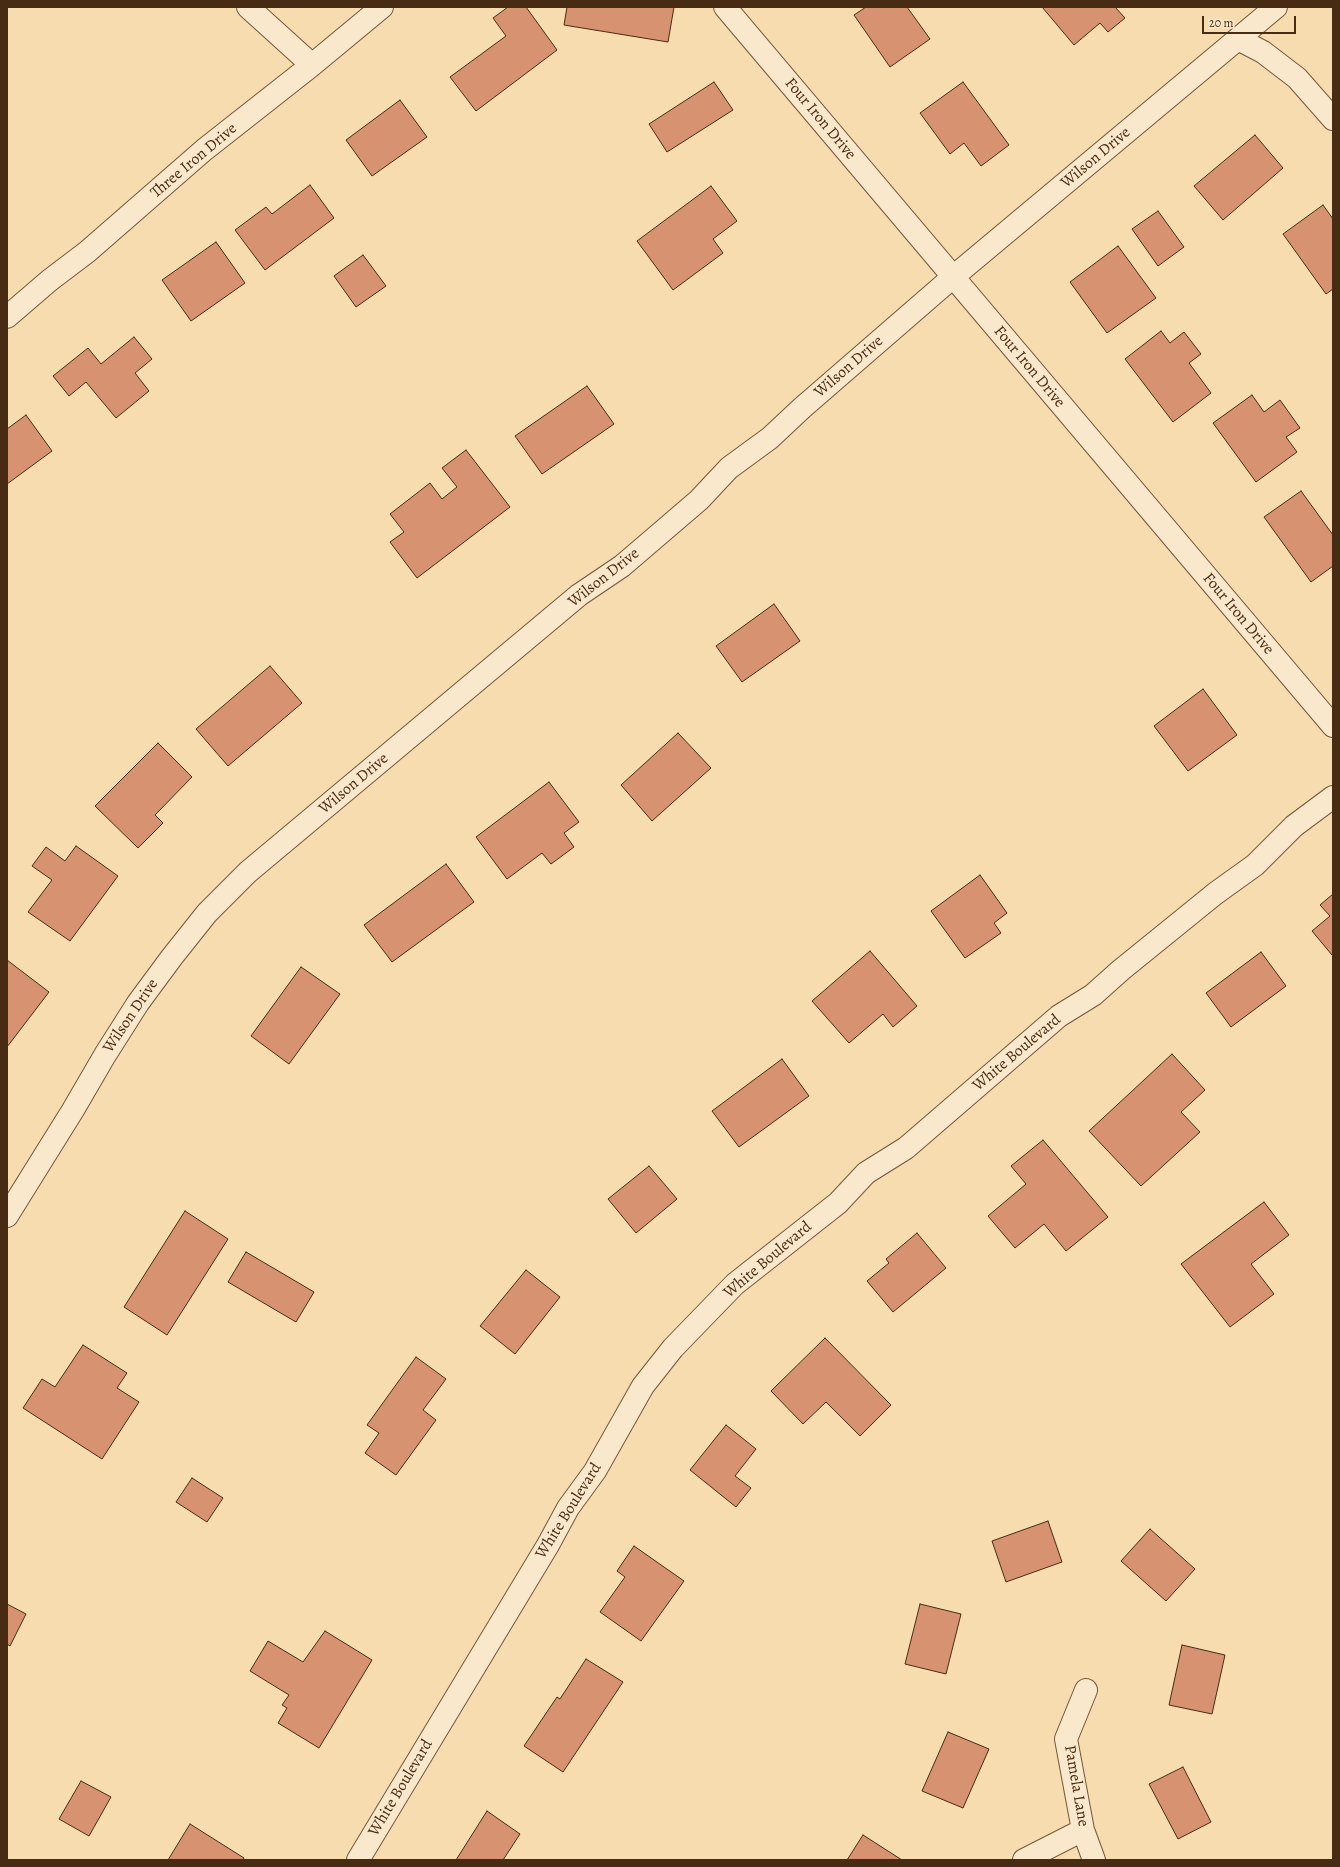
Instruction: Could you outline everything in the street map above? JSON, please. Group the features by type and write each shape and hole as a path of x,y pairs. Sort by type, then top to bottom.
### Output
{"street":[{"path":"248,7 312,65"},
{"name":"Three Iron Drive","path":"7,317 50,280 87,252 204,150 312,65 345,36 382,7"},
{"name":"Four Iron Drive","path":"725,7 1333,726"},
{"name":"Wilson Drive","path":"7,1216 73,1110 105,1054 138,1003 172,956 207,913 248,872 579,595 622,566 699,500 729,468 770,438 802,408 953,277 1276,7"},
{"path":"1238,39 1263,52 1297,78 1333,119"},
{"name":"White Boulevard","path":"358,1860 548,1545 568,1508 595,1471 642,1386 673,1348 735,1284 838,1203 866,1173 906,1148 1059,1016 1093,995 1120,970 1210,898 1255,865 1294,826 1333,797"},
{"name":"Pamela Lane","path":"1086,1690 1066,1739 1083,1830 1094,1860"},
{"path":"1024,1860 1083,1830"}],"building":[{"path":"508,7 526,7 557,50 476,111 450,77 506,36 493,18"},
{"path":"567,7 674,7 668,42 564,25"},
{"path":"866,7 907,7 930,39 890,67 854,15"},
{"path":"1042,7 1115,7 1125,18 1108,32 1100,23 1074,45"},
{"path":"714,82 733,110 667,152 649,124"},
{"path":"963,82 1009,145 981,166 964,143 950,154 920,113"},
{"path":"400,100 427,137 372,176 346,140"},
{"path":"1255,135 1283,168 1223,220 1194,186"},
{"path":"310,185 334,218 265,270 235,230 266,207 272,214"},
{"path":"711,186 737,221 713,239 723,253 673,290 637,241"},
{"path":"1323,205 1333,219 1333,289 1326,294 1283,234"},
{"path":"1158,211 1184,247 1158,266 1132,229"},
{"path":"216,242 245,283 191,321 162,280"},
{"path":"1118,246 1156,298 1107,333 1070,282"},
{"path":"363,255 386,286 356,307 334,276"},
{"path":"1161,331 1170,343 1184,332 1201,354 1189,363 1211,393 1173,422 1125,359"},
{"path":"134,337 152,359 135,373 149,391 116,418 86,382 69,396 53,376 88,348 101,364"},
{"path":"587,386 614,424 542,474 515,436"},
{"path":"1252,395 1264,412 1280,400 1300,428 1286,437 1297,452 1256,482 1213,423"},
{"path":"26,415 52,451 7,484 7,429"},
{"path":"466,450 510,507 417,578 390,542 404,532 390,514 430,483 442,499 457,487 442,468"},
{"path":"1301,491 1333,535 1333,566 1311,582 1264,517"},
{"path":"774,604 800,641 742,682 716,646"},
{"path":"270,666 302,703 228,766 196,729"},
{"path":"1203,689 1237,735 1188,771 1154,726"},
{"path":"678,733 711,768 652,821 621,785"},
{"path":"158,743 192,777 155,815 163,823 138,848 95,806"},
{"path":"549,782 579,822 564,833 574,847 551,864 542,853 507,879 476,837"},
{"path":"76,846 118,876 70,941 28,912 52,880 32,866 46,847 65,861"},
{"path":"446,864 474,902 392,962 364,925"},
{"path":"980,875 1007,913 994,923 1001,933 965,958 931,911"},
{"path":"1333,894 1332,955 1312,931 1330,916 1320,905"},
{"path":"870,951 917,1006 893,1027 883,1014 849,1043 812,1001"},
{"path":"1261,952 1286,986 1231,1027 1206,993"},
{"path":"7,960 49,992 7,1047"},
{"path":"301,967 340,994 289,1064 251,1036"},
{"path":"1172,1054 1205,1090 1181,1112 1200,1132 1141,1186 1089,1131"},
{"path":"782,1059 809,1096 739,1147 712,1111"},
{"path":"1043,1140 1108,1217 1066,1251 1044,1224 1015,1248 988,1216 1026,1184 1011,1166"},
{"path":"649,1166 677,1199 636,1233 608,1199"},
{"path":"1264,1202 1289,1235 1251,1264 1274,1294 1230,1327 1181,1264"},
{"path":"185,1211 228,1239 167,1335 124,1307"},
{"path":"917,1233 946,1268 893,1312 867,1281 889,1263 886,1259"},
{"path":"246,1252 314,1292 296,1322 228,1282"},
{"path":"526,1270 560,1297 515,1354 480,1326"},
{"path":"825,1338 891,1405 860,1436 826,1402 803,1424 771,1391"},
{"path":"83,1345 127,1373 117,1388 139,1402 102,1459 23,1408 42,1379 55,1387"},
{"path":"416,1357 446,1379 423,1410 436,1420 396,1475 365,1453 379,1433 367,1425"},
{"path":"726,1425 756,1449 735,1476 751,1488 736,1507 690,1470"},
{"path":"192,1478 223,1498 207,1522 176,1502"},
{"path":"1048,1521 1062,1562 1006,1582 992,1541"},
{"path":"1150,1529 1195,1569 1166,1601 1121,1561"},
{"path":"634,1546 684,1581 641,1641 600,1612 625,1577 617,1571"},
{"path":"7,1604 26,1614 10,1646 7,1644"},
{"path":"920,1604 961,1614 946,1674 905,1664"},
{"path":"325,1631 372,1660 319,1748 278,1723 287,1708 282,1705 289,1695 250,1671 268,1641 303,1662"},
{"path":"1182,1645 1225,1655 1212,1714 1169,1705"},
{"path":"586,1659 623,1682 563,1772 524,1746 557,1697 560,1699"},
{"path":"948,1732 989,1749 963,1808 922,1791"},
{"path":"1183,1767 1211,1822 1178,1839 1149,1784"},
{"path":"81,1781 111,1797 89,1836 59,1819"},
{"path":"487,1811 520,1834 503,1860 456,1860"},
{"path":"190,1824 244,1858 243,1860 168,1860"},
{"path":"863,1835 902,1860 847,1860"}]}
